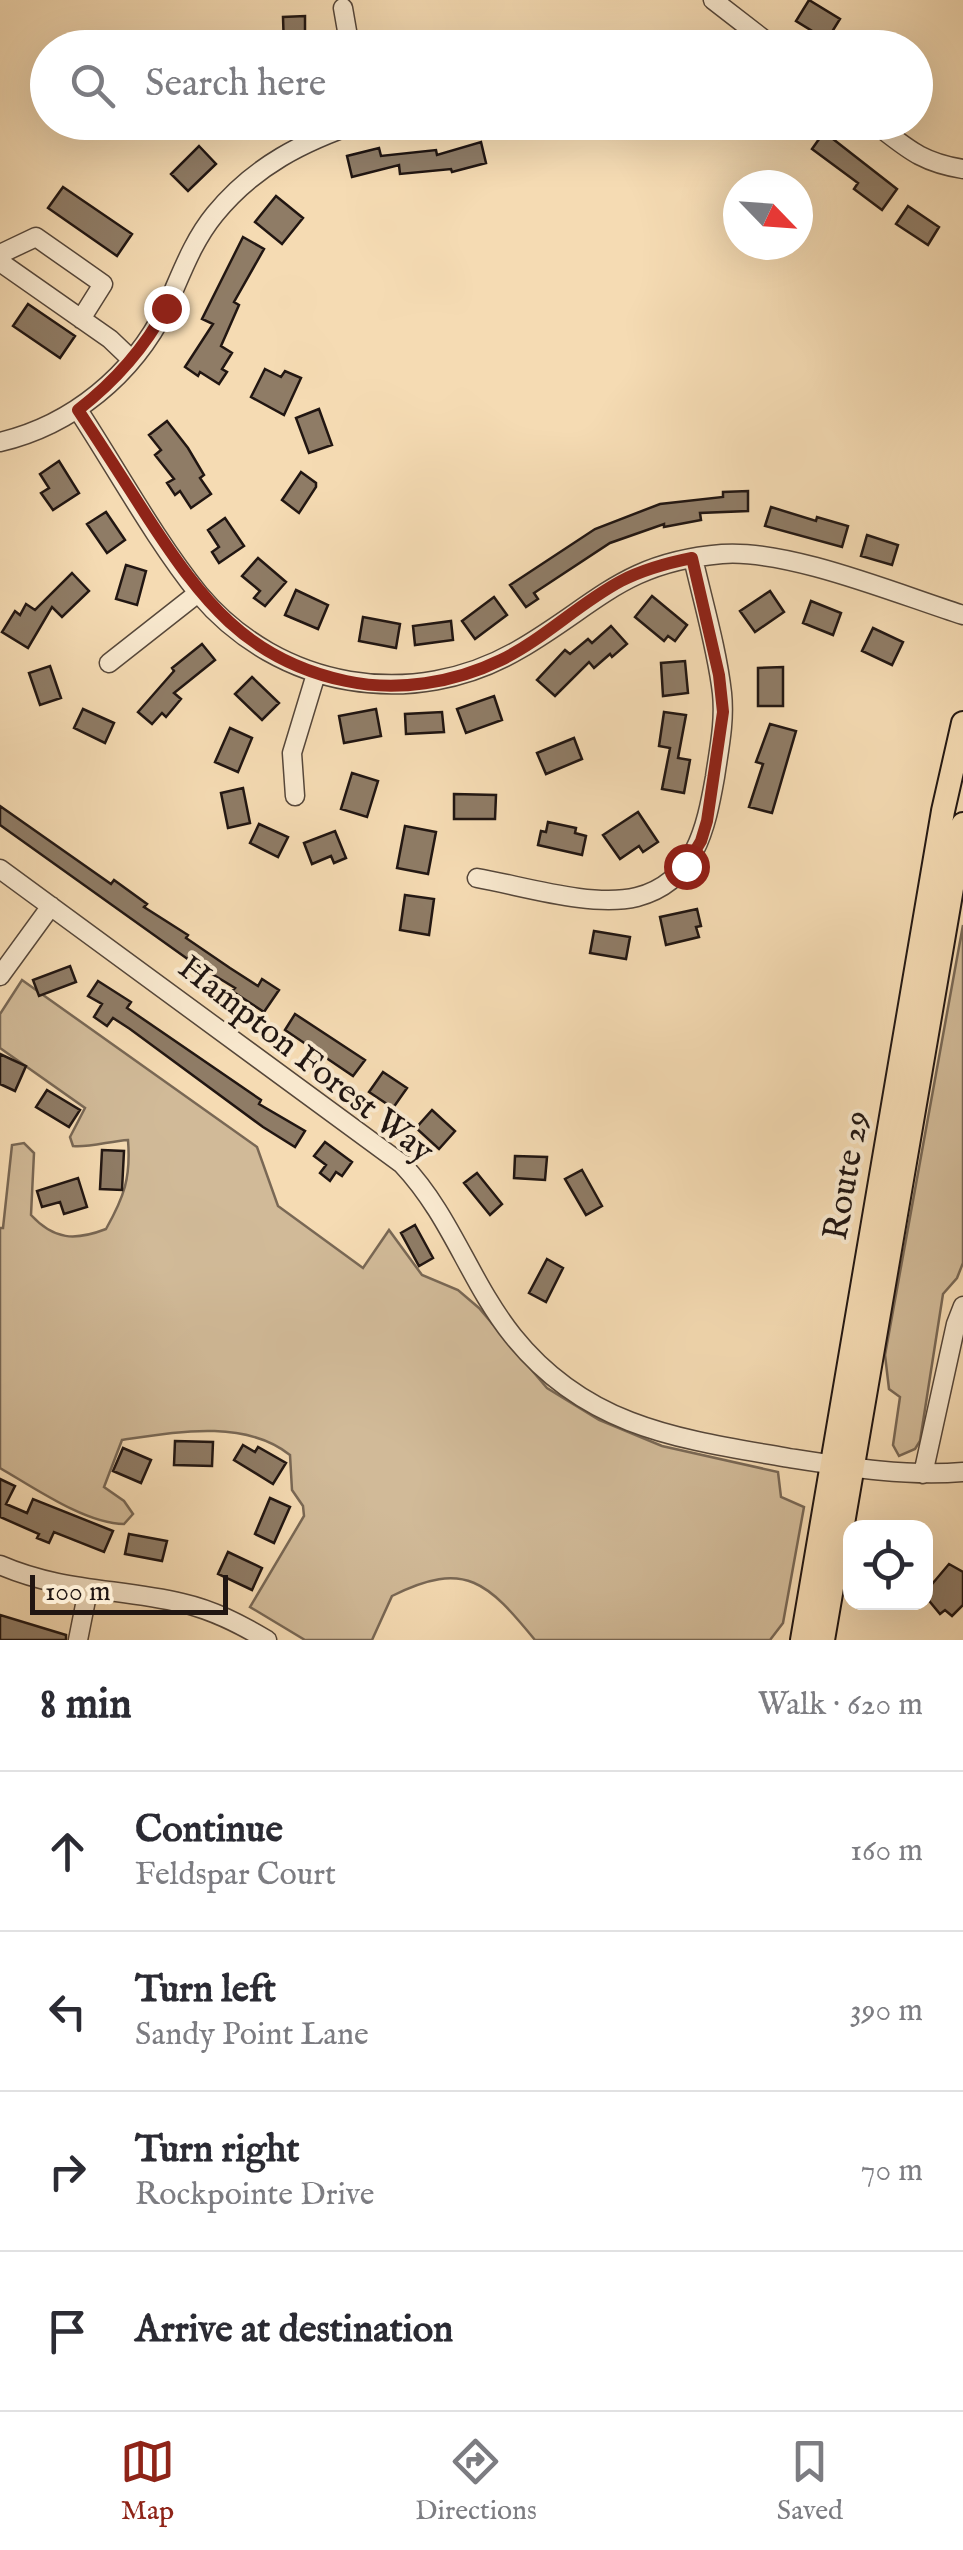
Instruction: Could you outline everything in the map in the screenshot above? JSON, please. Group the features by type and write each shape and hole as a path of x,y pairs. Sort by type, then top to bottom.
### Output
{"main road":[{"name":"Route 29","path":"823,1640 841,1466 940,829 963,724"},
{"name":"Route 29","path":"802,1640 841,1466 963,824"}],"street":[{"path":"713,0 752,30"},
{"path":"343,8 347,30"},
{"path":"0,442 30,433 78,410 132,360 161,318 200,236 230,196 281,156 311,140"},
{"path":"897,140 932,164 963,168"},
{"path":"0,254 36,238 103,284 80,319"},
{"path":"0,262 132,360"},
{"path":"78,410 198,592 252,642 316,674 377,686 448,679 505,658 620,581 659,565 730,554 778,558 963,615"},
{"path":"478,878 596,899 623,899 663,886 692,858 707,821 723,712 719,675 692,558"},
{"path":"109,664 198,592"},
{"path":"295,796 292,753 316,674"},
{"name":"Hampton Forest Way","path":"0,869 402,1164 438,1207 510,1333 564,1386 602,1411 657,1433 841,1466 924,1474 963,1472"},
{"path":"0,976 52,906"},
{"path":"924,1474 963,1308"},
{"path":"0,1565 53,1584 159,1598 202,1608 267,1640"},
{"path":"78,1640 88,1590"}],"shaded area":[{"path":"963,925 963,1263 957,1278 943,1294 920,1441 915,1449 899,1456 893,1445 900,1397 889,1389 885,1355"},
{"path":"22,980 257,1147 278,1206 363,1268 389,1230 422,1275 458,1290 479,1308 547,1388 599,1420 662,1446 778,1472 781,1497 804,1507 783,1623 770,1640 535,1640 489,1591 474,1583 439,1579 392,1596 372,1640 305,1640 250,1607 304,1516 303,1506 292,1490 290,1455 272,1444 252,1436 209,1431 122,1440 104,1487 124,1501 133,1514 124,1524 77,1511 0,1468 0,1228 12,1145 24,1143 34,1153 31,1215 48,1229 66,1236 106,1229 122,1197 128,1165 128,1140 73,1146 70,1137 85,1108 0,1048 0,1014"}],"building":[{"path":"809,0 840,19 833,30 811,30 796,21"},
{"path":"305,16 305,30 283,30 283,17"},
{"path":"818,140 834,140 897,189 882,210 854,189 858,183 812,149"},
{"path":"481,142 486,163 452,172 451,169 400,174 399,165 352,177 347,156 379,148 381,156 436,150 437,155"},
{"path":"199,146 216,164 188,191 171,174"},
{"path":"63,187 132,234 117,256 48,208"},
{"path":"276,196 303,218 282,244 255,222"},
{"path":"908,206 939,227 928,245 896,224"},
{"path":"243,237 264,249 234,302 239,305 221,346 232,353 222,369 227,372 219,384 185,367 213,324 202,319"},
{"path":"28,304 75,336 60,358 13,326"},
{"path":"265,369 281,377 285,371 301,378 284,415 251,397"},
{"path":"319,409 332,445 309,453 296,418"},
{"path":"167,421 188,448 211,494 191,508 180,491 175,495 167,483 174,479 155,455 161,450 149,435"},
{"path":"59,461 79,493 53,510 41,493 49,488 40,474"},
{"path":"301,472 316,487 299,513 282,500"},
{"path":"748,491 748,511 700,513 701,520 664,524 610,543 534,593 538,599 526,607 510,585 595,529 660,504"},
{"path":"771,507 848,526 842,547 765,526"},
{"path":"106,512 125,540 107,553 87,524"},
{"path":"225,518 244,546 219,563 212,552 219,547 208,530"},
{"path":"867,535 898,545 892,565 861,556"},
{"path":"258,558 286,582 265,606 254,598 260,591 242,576"},
{"path":"126,565 146,571 137,605 116,599"},
{"path":"72,573 89,591 62,617 52,607 28,648 2,632 15,611 20,615 26,604 35,610"},
{"path":"296,590 328,605 318,629 285,615"},
{"path":"770,591 784,612 755,632 740,611"},
{"path":"652,596 687,625 675,641 668,636 664,641 635,617"},
{"path":"494,597 507,615 475,639 462,621"},
{"path":"811,601 841,613 833,635 803,623"},
{"path":"363,617 400,624 396,648 359,641"},
{"path":"451,621 453,640 415,645 413,626"},
{"path":"611,626 627,644 612,657 610,654 594,668 589,662 555,696 537,680 565,650 570,654 588,639 592,643"},
{"path":"873,628 903,642 892,665 862,651"},
{"path":"202,644 215,660 174,693 181,699 166,717 162,713 152,724 138,712 174,671 172,668"},
{"path":"685,661 688,693 663,696 661,663"},
{"path":"50,666 61,698 40,705 29,673"},
{"path":"783,667 783,706 758,706 758,668"},
{"path":"252,677 279,703 262,720 235,694"},
{"path":"494,696 502,720 466,733 457,709"},
{"path":"83,709 114,723 105,743 74,728"},
{"path":"376,709 381,736 344,743 339,716"},
{"path":"442,712 444,732 406,734 405,714"},
{"path":"664,712 686,715 678,758 690,760 684,793 662,789 670,748 659,746"},
{"path":"770,724 796,731 772,813 749,807 763,764 756,762"},
{"path":"230,728 252,738 238,772 215,762"},
{"path":"574,738 582,759 546,774 537,753"},
{"path":"352,773 378,781 367,817 341,809"},
{"path":"243,788 250,823 228,828 221,793"},
{"path":"454,794 496,795 495,819 454,819"},
{"path":"0,806 111,884 114,880 147,904 144,907 230,968 258,986 262,979 279,990 264,1012 0,825"},
{"path":"638,812 658,842 643,852 639,846 620,859 603,835"},
{"path":"548,822 576,828 575,833 586,836 582,855 538,845"},
{"path":"259,824 288,837 278,857 250,843"},
{"path":"405,826 436,832 428,874 397,868"},
{"path":"335,831 346,858 334,863 331,856 312,864 304,843"},
{"path":"405,895 434,899 429,935 400,930"},
{"path":"697,909 699,937 666,945 660,917"},
{"path":"594,931 630,937 626,959 590,953"},
{"path":"70,966 76,982 39,996 33,980"},
{"path":"98,981 131,1002 127,1008 261,1100 259,1104 305,1131 295,1147 113,1018 107,1026 94,1017 102,1004 88,996"},
{"path":"295,1014 365,1060 353,1076 285,1030"},
{"path":"0,1054 26,1066 15,1091 0,1084"},
{"path":"383,1072 407,1088 393,1108 369,1092"},
{"path":"47,1090 80,1110 69,1127 36,1107"},
{"path":"432,1110 455,1131 439,1149 416,1128"},
{"path":"325,1142 352,1162 342,1176 336,1172 330,1181 320,1173 326,1165 314,1156"},
{"path":"102,1150 124,1151 122,1190 100,1189"},
{"path":"515,1156 547,1157 545,1180 514,1178"},
{"path":"582,1170 602,1206 586,1215 565,1179"},
{"path":"477,1173 502,1204 490,1215 464,1183"},
{"path":"78,1178 87,1207 64,1214 60,1202 42,1207 37,1191"},
{"path":"415,1225 433,1258 419,1266 401,1233"},
{"path":"547,1259 563,1268 546,1302 529,1293"},
{"path":"175,1441 213,1442 212,1466 174,1465"},
{"path":"243,1445 255,1452 258,1447 286,1463 273,1484 234,1460"},
{"path":"123,1448 151,1460 141,1483 113,1471"},
{"path":"0,1479 15,1486 6,1504 27,1513 33,1499 113,1531 104,1552 54,1532 49,1543 37,1538 39,1534 0,1517"},
{"path":"270,1498 290,1507 274,1543 255,1534"},
{"path":"129,1534 167,1541 162,1561 125,1554"},
{"path":"228,1552 262,1568 252,1590 218,1574"},
{"path":"949,1564 963,1572 963,1605 952,1616 945,1610 940,1614 933,1606 933,1583"},
{"path":"0,1615 66,1635 66,1640 0,1640"}],"route":[{"path":"166,308 137,353 97,396 78,410 198,592 234,628 282,660 326,677 377,686 448,679 505,658 620,581 659,565 692,558 719,675 723,712 707,821 701,841 686,866"}]}
